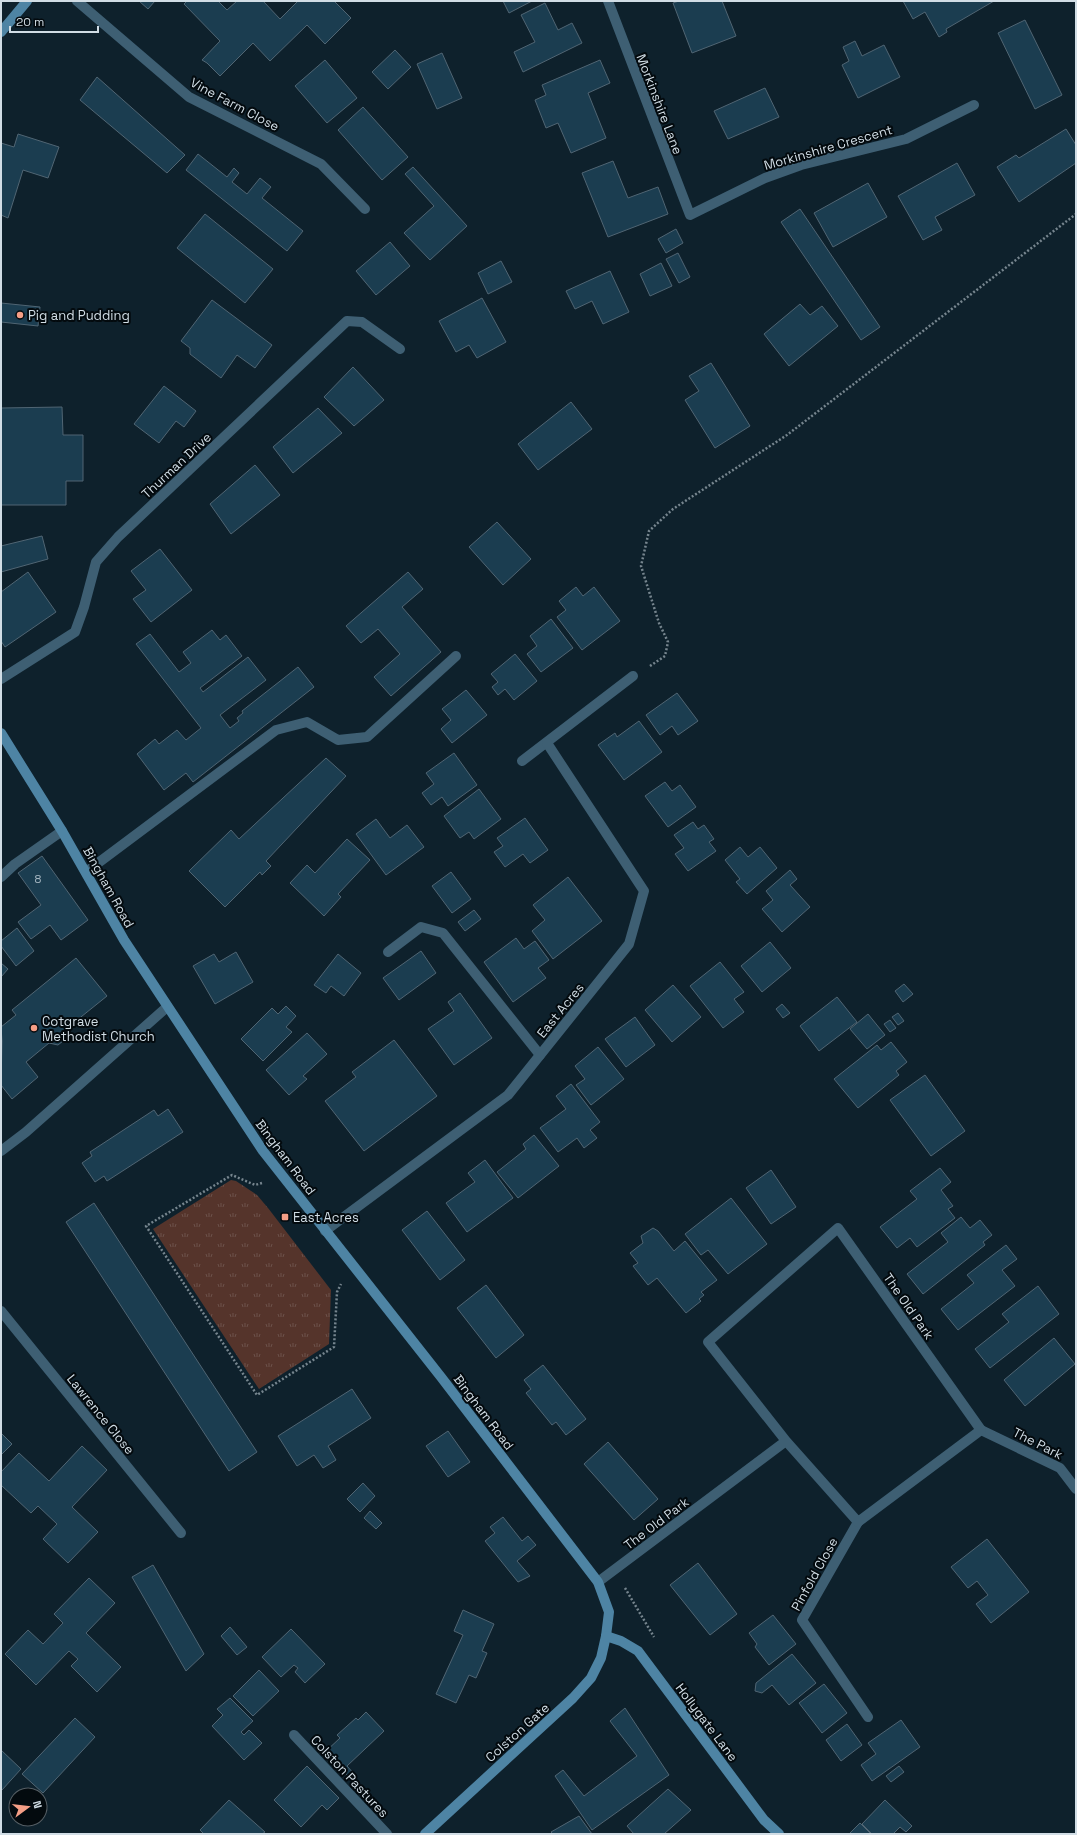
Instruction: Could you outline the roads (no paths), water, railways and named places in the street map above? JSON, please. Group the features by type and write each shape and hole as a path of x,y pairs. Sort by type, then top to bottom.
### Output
{"street":[{"path":"1,32 27,1"},
{"name":"Vine Farm Close","path":"77,1 189,97 321,164 365,209"},
{"name":"Morkinshire Lane","path":"608,1 690,215"},
{"name":"Morkinshire Crescent","path":"690,215 766,178 801,166 906,139 974,105"},
{"name":"Thurman Drive","path":"1,679 75,632 84,607 96,562 100,557 118,537 347,321 362,322 400,349"},
{"path":"86,872 276,730 308,722 338,740 367,737 456,656"},
{"path":"522,761 633,676"},
{"name":"Bingham Road","path":"1,733 62,831 124,940 263,1151 441,1377 598,1582 609,1612 606,1636"},
{"name":"East Acres","path":"325,1231 508,1095 628,944 644,891 546,742"},
{"path":"1,877 15,864 62,831"},
{"path":"388,952 421,927 442,932 540,1055"},
{"path":"1,1151 26,1132 167,1007"},
{"name":"The Old Park","path":"858,1522 786,1441 708,1342 838,1228 981,1430"},
{"name":"Lawrence Close","path":"1,1311 181,1533"},
{"path":"858,1522 981,1430"},
{"name":"The Park","path":"981,1430 1060,1468 1076,1489"},
{"name":"The Old Park","path":"598,1582 786,1441"},
{"name":"Pinfold Close","path":"858,1522 802,1620 868,1717"},
{"name":"Colston Gate","path":"425,1834 573,1698 591,1678 601,1658 606,1636"},
{"name":"Hollygate Lane","path":"606,1636 621,1641 638,1651 764,1820 779,1834"},
{"name":"Colston Pastures","path":"294,1735 388,1834"}],"place":[{"name":"Pig and Pudding","path":"20,315"},
{"name":"Cotgrave Methodist Church","path":"34,1028"},
{"name":"East Acres","path":"285,1217"}]}
